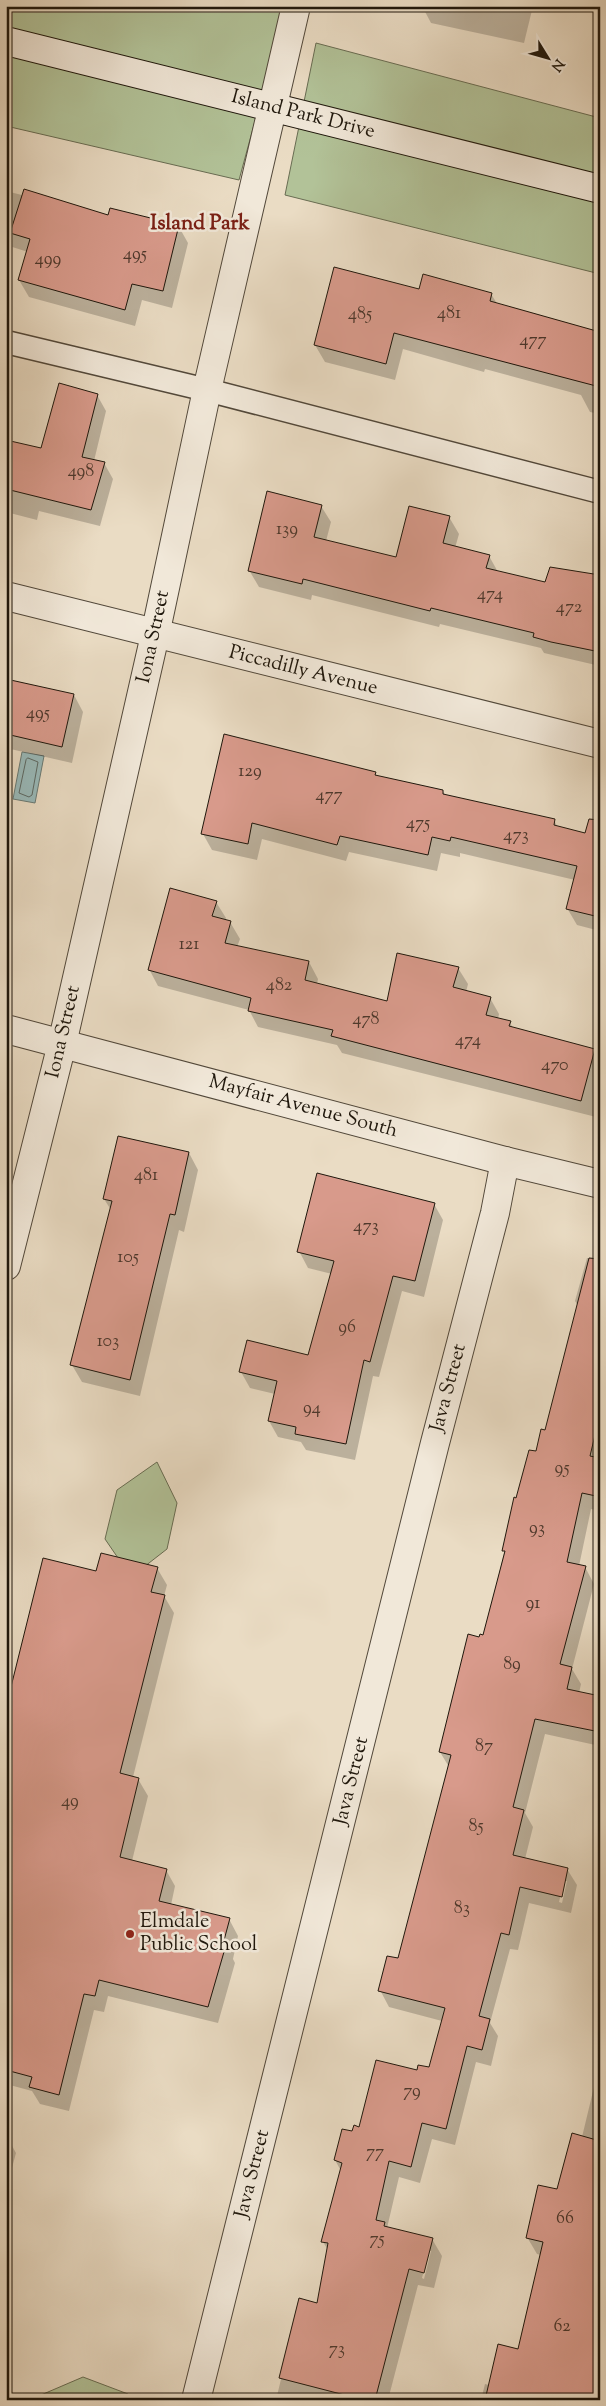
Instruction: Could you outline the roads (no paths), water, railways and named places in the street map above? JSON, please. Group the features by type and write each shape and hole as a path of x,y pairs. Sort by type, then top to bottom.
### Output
{"street":[{"name":"Iona Street","path":"6,1266 62,1044 155,635 207,390 296,6"},
{"name":"Island Park Drive","path":"6,41 600,189"},
{"name":"Piccadilly Avenue","path":"6,596 155,635 600,744"},
{"name":"Mayfair Avenue South","path":"6,1030 505,1161 600,1184"},
{"name":"Java Street","path":"196,2400 494,1213 505,1161"}],"lane":[{"path":"6,342 207,390 600,492"}],"water":[{"path":"22,752 44,756 35,803 13,799"}],"place":[{"name":"Elmdale Public School","path":"130,1934"}],"district":[{"name":"Island Park","path":"200,224"}]}
